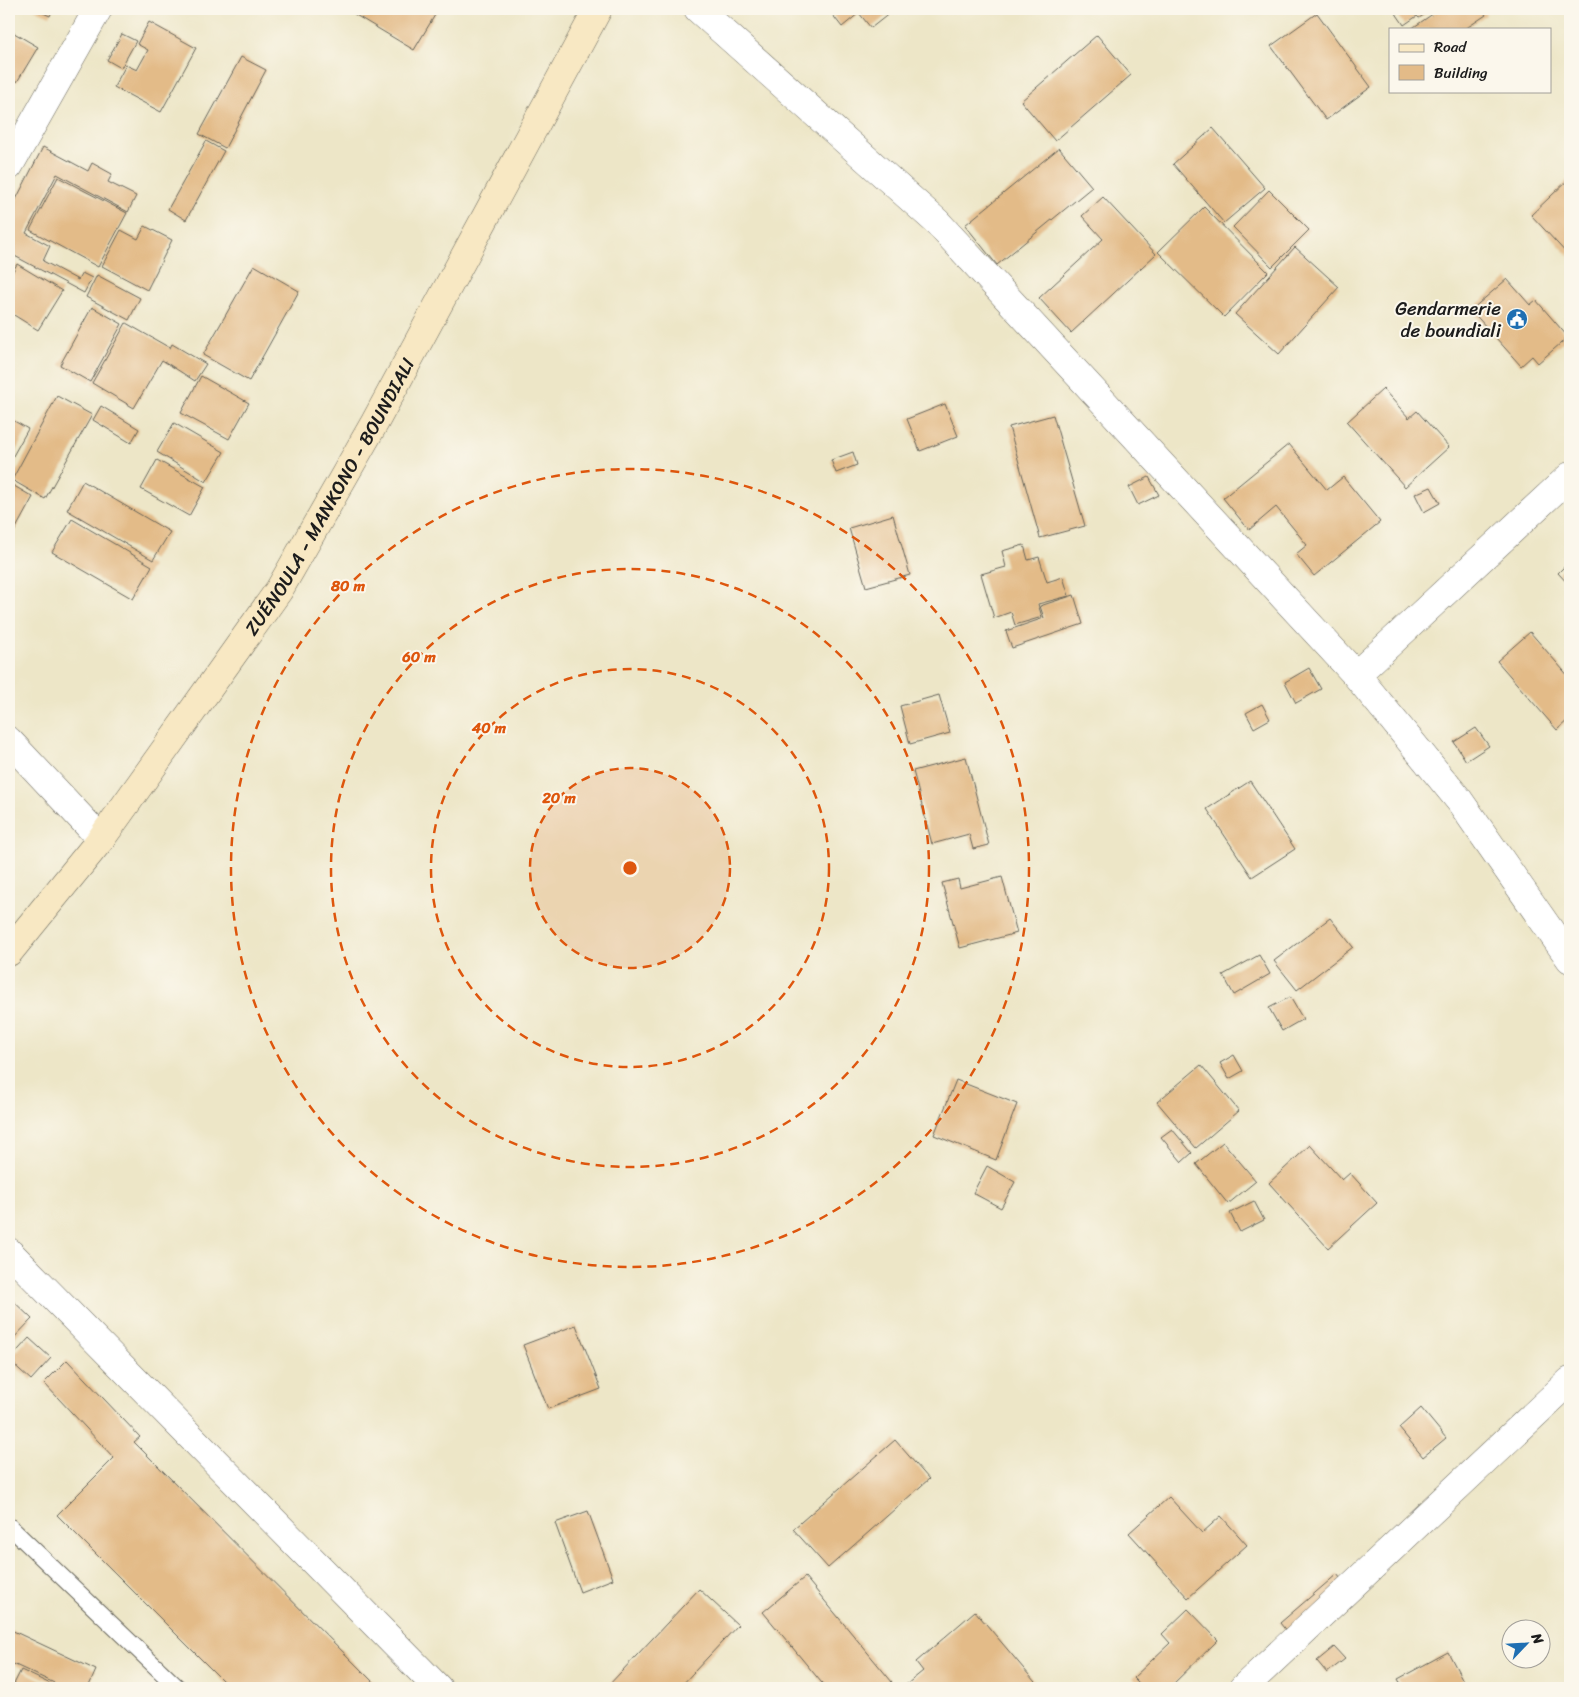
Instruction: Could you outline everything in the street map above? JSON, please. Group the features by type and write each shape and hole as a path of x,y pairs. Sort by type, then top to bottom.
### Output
{"main road":[{"name":"ZUÉNOULA - MANKONO - BOUNDIALI","path":"9,952 101,839 279,590 375,422 598,9"}],"street":[{"path":"9,166 98,9"},
{"path":"698,9 937,222 1356,675 1459,800 1570,959"},
{"path":"1356,675 1570,476"},
{"path":"9,741 101,839"},
{"path":"9,1252 438,1688"},
{"path":"1243,1688 1570,1381"}],"lane":[{"path":"9,1526 178,1688"}],"building":[{"path":"34,9 53,9 50,16"},
{"path":"358,9 438,10 414,50 354,14"},
{"path":"828,9 895,9 871,28 859,13 842,27"},
{"path":"1393,9 1433,9 1419,18 1417,16 1404,25"},
{"path":"1436,9 1482,9 1486,15 1466,28 1412,28 1437,11"},
{"path":"1317,13 1371,87 1326,120 1271,46"},
{"path":"149,22 196,48 161,112 114,87 126,65 137,70 148,50 137,44"},
{"path":"9,30 38,47 17,82 9,77"},
{"path":"122,34 136,41 121,68 107,60"},
{"path":"1097,35 1131,75 1055,141 1021,101"},
{"path":"241,57 266,70 225,148 199,134"},
{"path":"1213,128 1265,188 1224,223 1173,164"},
{"path":"206,141 224,151 186,220 168,209"},
{"path":"43,147 88,171 92,163 112,174 108,182 136,196 128,212 57,174 26,233 50,246 43,261 78,280 82,273 92,278 84,293 9,253 9,213"},
{"path":"1059,148 1092,187 997,265 965,225"},
{"path":"58,177 127,213 98,267 30,230"},
{"path":"1570,178 1570,257 1531,215"},
{"path":"1269,190 1309,230 1272,267 1233,227"},
{"path":"1103,197 1156,254 1071,333 1039,298 1103,239 1082,216"},
{"path":"1204,207 1268,272 1224,317 1158,252"},
{"path":"145,226 172,240 147,290 102,266 121,230 138,239"},
{"path":"1295,247 1339,287 1279,354 1235,314"},
{"path":"17,264 62,291 38,330 9,312 9,278"},
{"path":"254,265 299,291 249,381 203,355"},
{"path":"97,275 140,298 129,320 86,297"},
{"path":"1507,279 1530,305 1536,300 1568,337 1538,363 1532,356 1521,366 1471,310"},
{"path":"92,307 122,324 90,382 60,365"},
{"path":"126,323 170,348 172,344 206,364 195,381 162,360 134,408 92,383"},
{"path":"201,376 249,403 229,439 181,413"},
{"path":"1383,389 1409,418 1417,411 1449,447 1405,487 1347,422"},
{"path":"57,396 92,415 45,499 12,480"},
{"path":"945,404 958,436 920,451 907,419"},
{"path":"101,406 139,429 131,443 93,420"},
{"path":"1053,415 1085,526 1040,538 1009,427"},
{"path":"9,418 28,429 9,463"},
{"path":"174,423 224,452 206,482 157,452"},
{"path":"1289,444 1327,490 1343,477 1380,522 1314,576 1296,554 1307,545 1276,507 1249,530 1223,498"},
{"path":"853,452 857,465 836,473 831,460"},
{"path":"157,460 205,487 189,516 141,489"},
{"path":"1149,477 1159,495 1138,505 1129,487"},
{"path":"83,481 170,532 153,560 67,510"},
{"path":"9,483 33,497 9,541"},
{"path":"1431,487 1440,503 1424,512 1415,494"},
{"path":"893,515 910,575 866,587 849,528"},
{"path":"72,519 152,566 133,599 52,552"},
{"path":"1024,545 1028,560 1039,557 1047,582 1063,577 1069,596 1038,604 1042,617 1015,625 1011,612 994,618 981,574 1006,567 1002,551"},
{"path":"1570,561 1570,586 1558,573"},
{"path":"1074,595 1083,624 1012,648 1006,631 1044,618 1040,606"},
{"path":"1530,632 1570,678 1570,718 1557,730 1497,661"},
{"path":"1309,668 1321,689 1296,703 1285,682"},
{"path":"939,695 950,733 910,744 900,706"},
{"path":"1262,704 1270,719 1254,728 1246,713"},
{"path":"1476,728 1489,746 1466,761 1454,742"},
{"path":"966,757 989,845 973,849 969,834 932,844 913,771"},
{"path":"1250,781 1295,849 1252,877 1207,809"},
{"path":"1002,877 1017,933 960,948 942,883 958,879 960,888"},
{"path":"1330,918 1353,947 1297,990 1274,961"},
{"path":"1259,955 1270,974 1234,995 1223,975"},
{"path":"1290,997 1303,1019 1282,1031 1269,1008"},
{"path":"1234,1055 1243,1071 1229,1079 1220,1063"},
{"path":"1201,1065 1239,1111 1196,1148 1157,1102"},
{"path":"956,1080 1017,1104 996,1160 934,1135"},
{"path":"1172,1129 1192,1153 1182,1162 1161,1137"},
{"path":"1223,1142 1256,1181 1228,1204 1196,1164"},
{"path":"1310,1145 1342,1180 1350,1173 1377,1203 1328,1248 1269,1183"},
{"path":"987,1166 1015,1182 1001,1208 973,1193"},
{"path":"1254,1201 1264,1220 1240,1232 1230,1213"},
{"path":"9,1297 32,1319 9,1343"},
{"path":"576,1325 601,1389 548,1409 523,1345"},
{"path":"29,1338 51,1358 31,1380 9,1360"},
{"path":"67,1360 140,1437 134,1442 379,1688 230,1688 57,1515 114,1458 44,1383"},
{"path":"1421,1408 1446,1438 1423,1457 1399,1428"},
{"path":"895,1440 929,1479 828,1568 793,1529"},
{"path":"1169,1497 1202,1533 1221,1516 1247,1545 1188,1598 1129,1533"},
{"path":"588,1511 613,1579 580,1592 555,1523"},
{"path":"1337,1574 1348,1588 1291,1637 1280,1623"},
{"path":"805,1577 892,1682 884,1688 826,1688 763,1612"},
{"path":"699,1589 738,1625 679,1688 606,1688"},
{"path":"1188,1609 1218,1640 1169,1688 1143,1688 1133,1678 1170,1643 1162,1634"},
{"path":"975,1611 1040,1688 902,1688 923,1671 916,1662"},
{"path":"9,1629 96,1670 88,1688 65,1688 9,1662"},
{"path":"1334,1647 1345,1659 1327,1673 1317,1661"},
{"path":"1448,1652 1467,1688 1403,1688 1398,1679"},
{"path":"21,1670 59,1688 12,1688"}],"place":[{"name":"Gendarmerie de boundiali","path":"1517,319"}]}
